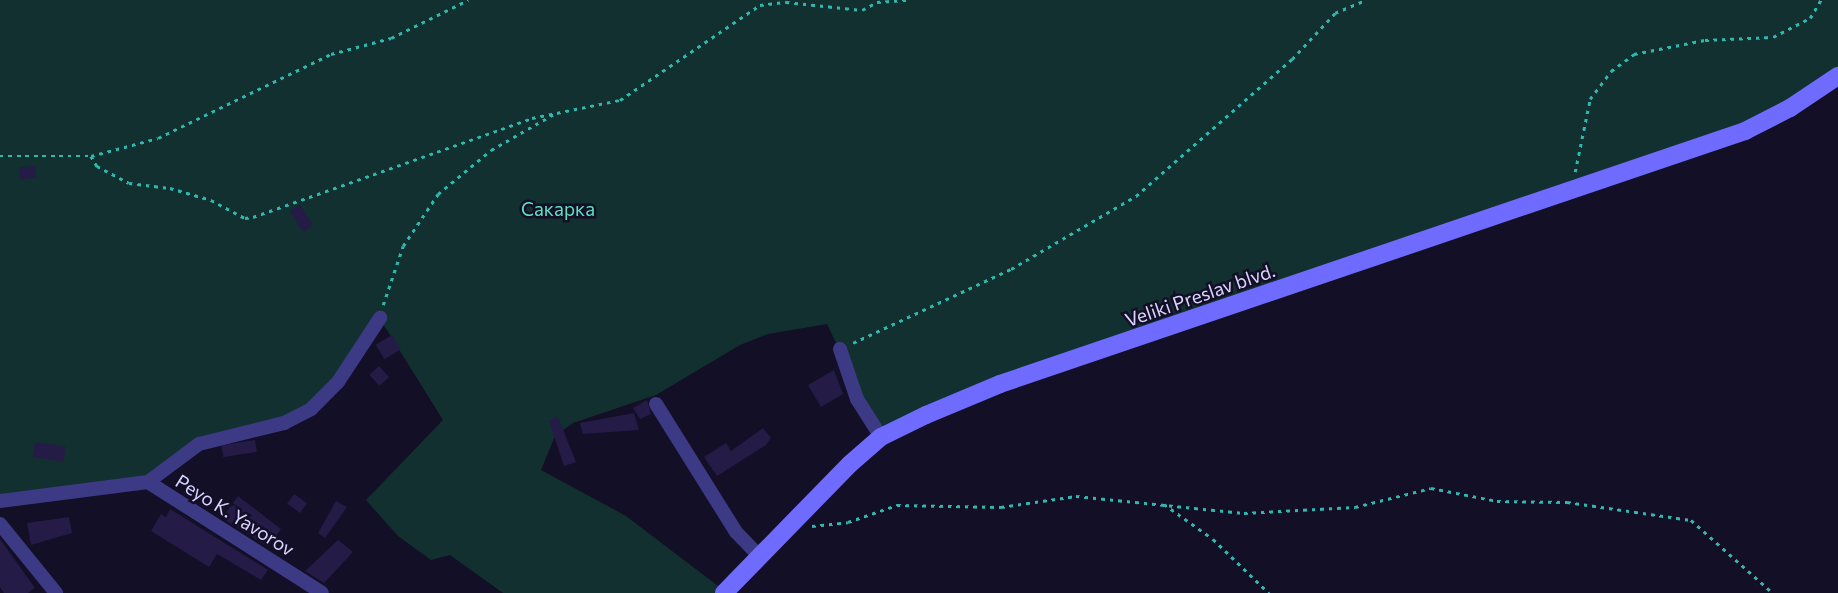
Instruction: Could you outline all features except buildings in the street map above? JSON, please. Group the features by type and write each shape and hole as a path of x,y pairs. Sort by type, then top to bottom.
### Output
{"main road":[{"name":"Veliki Preslav blvd.","path":"724,593 819,492 881,438 1000,384 1745,131 1790,108 1838,76"}],"street":[{"path":"148,482 199,444 284,423 311,408 338,382 380,318"},
{"path":"840,349 857,399 881,438"},
{"path":"656,404 736,532 760,557"},
{"name":"Peyo K. Yavorov","path":"0,501 148,482 322,593"},
{"path":"0,524 52,592"}],"path":[{"path":"0,156 91,156 158,138 331,54 391,38 468,0"},
{"path":"91,156 97,166 129,183 211,200 245,218 556,113 620,100 760,5 786,2 840,11 862,10 877,1 908,0"},
{"path":"840,349 1011,269 1136,196 1292,60 1335,13 1365,0"},
{"path":"1580,189 1575,157 1590,99 1611,71 1634,54 1668,46 1773,37 1810,18 1821,0"},
{"path":"380,318 403,246 438,194 491,150 556,113"},
{"path":"782,534 848,522 897,505 1001,507 1076,496 1161,502 1244,513 1354,507 1431,488 1497,500 1567,502 1651,511 1691,520 1773,593"},
{"path":"1161,502 1213,539 1269,593"}],"green space":[{"name":"Сакарка","path":"0,0 1838,0 1838,76 1790,108 1000,384 881,437 827,324 768,334 740,345 656,395 573,423 555,436 541,470 626,516 722,589 717,593 503,593 450,555 431,560 398,536 366,500 443,420 380,319 311,409 225,434 148,482 0,501"}]}
